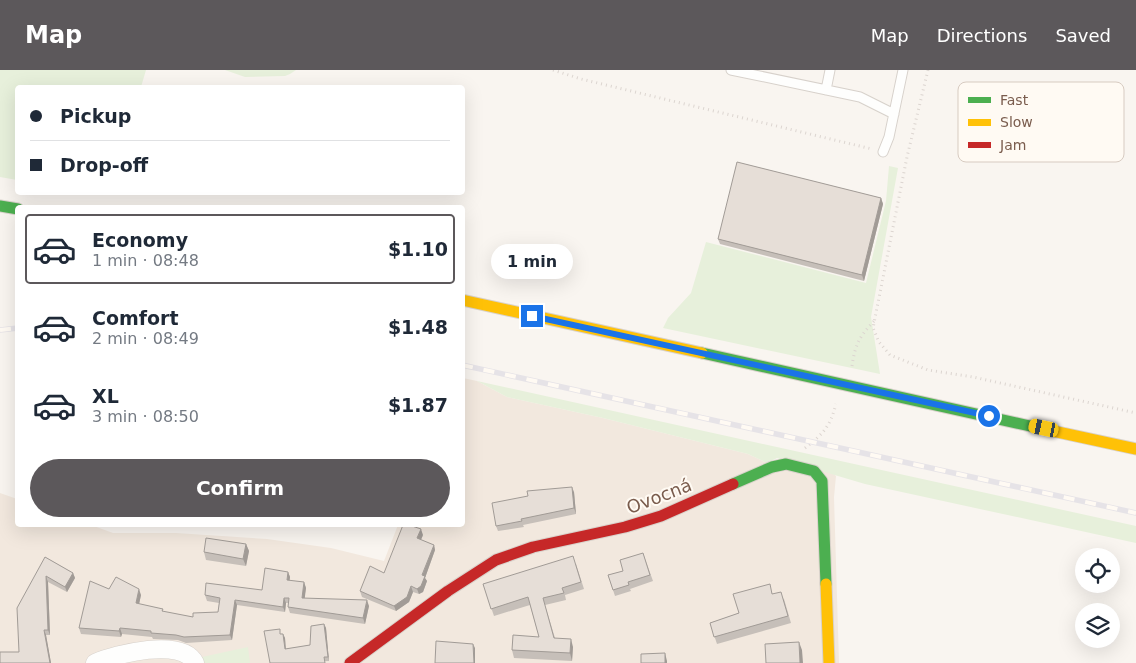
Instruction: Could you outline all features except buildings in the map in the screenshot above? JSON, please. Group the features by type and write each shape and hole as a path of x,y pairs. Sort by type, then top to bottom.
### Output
{"main road":[{"path":"0,206 15,208"},
{"path":"465,301 1136,449"},
{"name":"Ovocná","path":"350,663 461,582 501,558 533,547 625,527 661,516 772,467 786,464 814,471 822,481 829,663"}],"street":[{"path":"95,663 134,652 154,649 182,652 188,655 195,663"}],"lane":[{"path":"731,70 860,97 894,114"},
{"path":"826,90 830,70"},
{"path":"883,152 890,137 903,70"}],"path":[{"path":"553,70 581,79 907,157"},
{"path":"928,70 907,157 873,328 879,342 890,355 928,370 973,377 1136,413"}],"shaded area":[{"path":"465,378 477,381 507,397 603,418 748,454 767,463 828,470 836,476 834,497 839,663 0,663 0,493 15,498 15,527 96,527 113,533 176,533 267,539 331,548 384,561 397,527 465,527"}],"green space":[{"path":"0,70 146,70 142,85 15,85 15,180 0,177"},
{"path":"225,70 296,70 285,76 245,77"},
{"path":"889,166 898,168 871,317 880,374 663,328 668,318 691,293 706,242 866,283 886,201"},
{"path":"477,381 1136,526 1136,543 865,484 777,458 767,463 748,454 603,418 507,397"},
{"path":"248,647 250,663 203,663 202,657"}],"railway":[{"path":"0,330 15,328"},
{"path":"465,366 1136,513"}],"traffic: fast":[{"path":"0,206 15,208"},
{"path":"702,353 1039,428"},
{"path":"733,484 772,467 786,464 814,471 822,481 826,584"}],"traffic: slow":[{"path":"465,301 702,353"},
{"path":"1039,428 1136,449"},
{"path":"826,584 829,663"}],"traffic: jam":[{"path":"350,663 448,591 496,560 533,547 625,527 661,516 733,484"}],"route":[{"path":"532,316 989,416"}]}
